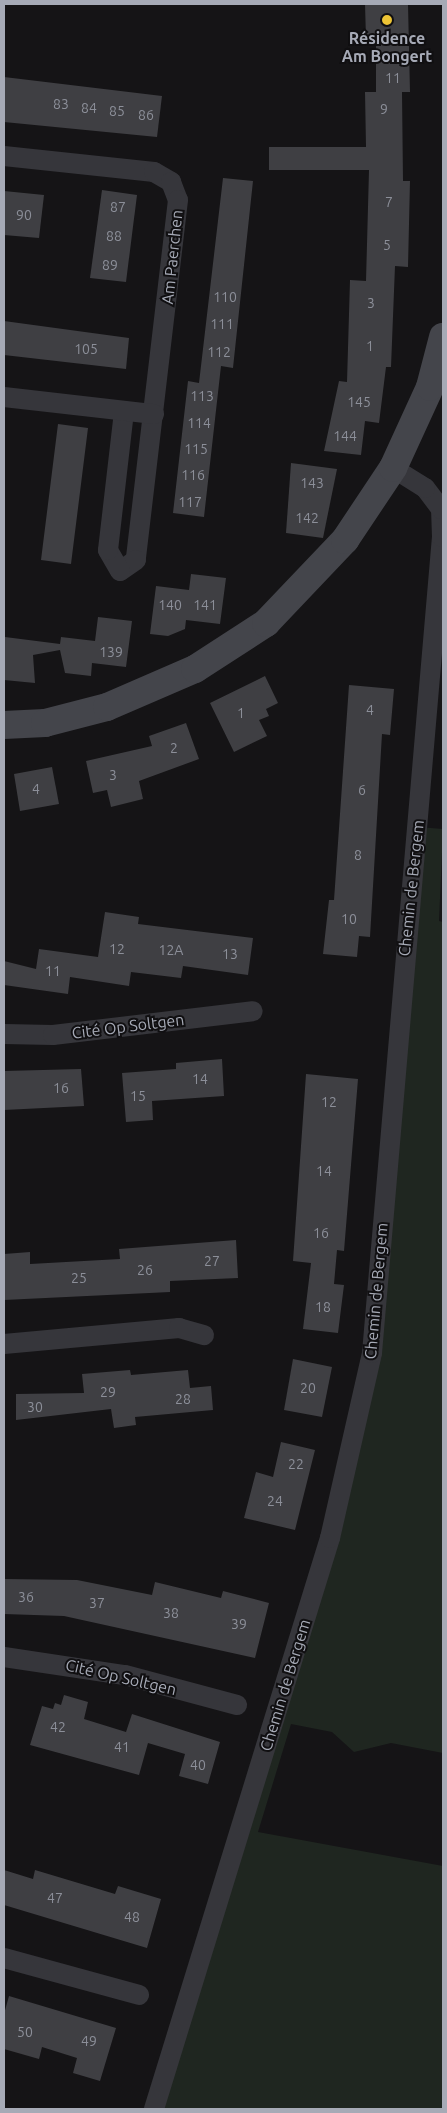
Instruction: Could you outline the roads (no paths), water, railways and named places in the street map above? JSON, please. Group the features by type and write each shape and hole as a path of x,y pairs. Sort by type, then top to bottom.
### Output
{"main road":[{"path":"4,725 45,723 107,707 195,670 238,644 314,576 393,468 430,387 443,337"}],"street":[{"name":"Am Paerchen","path":"4,156 154,172 171,182 178,200 136,560 120,571 108,550 124,411"},
{"path":"4,397 154,414"},
{"name":"Chemin de Bergem","path":"154,2109 330,1538 372,1353 442,537 441,509 425,488 393,468"},
{"name":"Cité Op Soltgen","path":"4,1034 53,1035 253,1011"},
{"path":"4,1344 179,1328 204,1335"},
{"name":"Cité Op Soltgen","path":"4,1657 125,1675 236,1705"},
{"path":"4,1958 139,1995"}],"place":[{"name":"Résidence Am Bongert","path":"387,20"}]}
